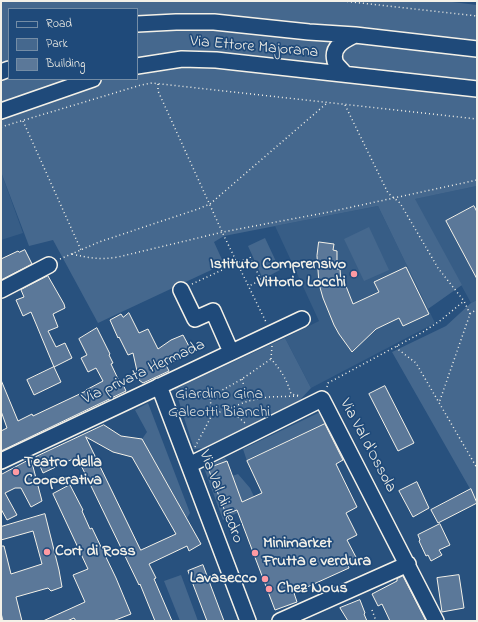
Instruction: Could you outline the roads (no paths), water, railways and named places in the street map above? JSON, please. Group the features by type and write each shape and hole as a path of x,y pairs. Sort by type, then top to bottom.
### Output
{"street":[{"name":"Via Ettore Majorana","path":"138,24 214,22 309,32 355,34 477,49"},
{"name":"Via Ettore Majorana","path":"345,74 335,61 335,52 340,42 355,34"},
{"name":"Via Ettore Majorana","path":"138,66 167,61 210,59 477,89"},
{"path":"1,111 89,80"},
{"path":"1,290 48,265"},
{"path":"188,290 195,319 213,311 232,352"},
{"name":"Via privata Hermada","path":"1,461 302,319"},
{"name":"Via Val di Ledro","path":"159,386 248,621"},
{"name":"Via Val d'Ossola","path":"186,459 256,431 322,399 436,621"},
{"path":"280,621 408,564"}],"place":[{"name":"Istituto Comprensivo Vittorio Locchi","path":"354,274"},
{"name":"Teatro della Cooperativa","path":"16,472"},
{"name":"Cort di Ross","path":"47,552"},
{"name":"Minimarket Frutta e verdura","path":"255,553"},
{"name":"Lavasecco","path":"265,579"},
{"name":"Chez Nous","path":"269,589"}],"park label":[{"name":"Giardino Gina Galeotti Bianchi","path":"219,404"}]}
